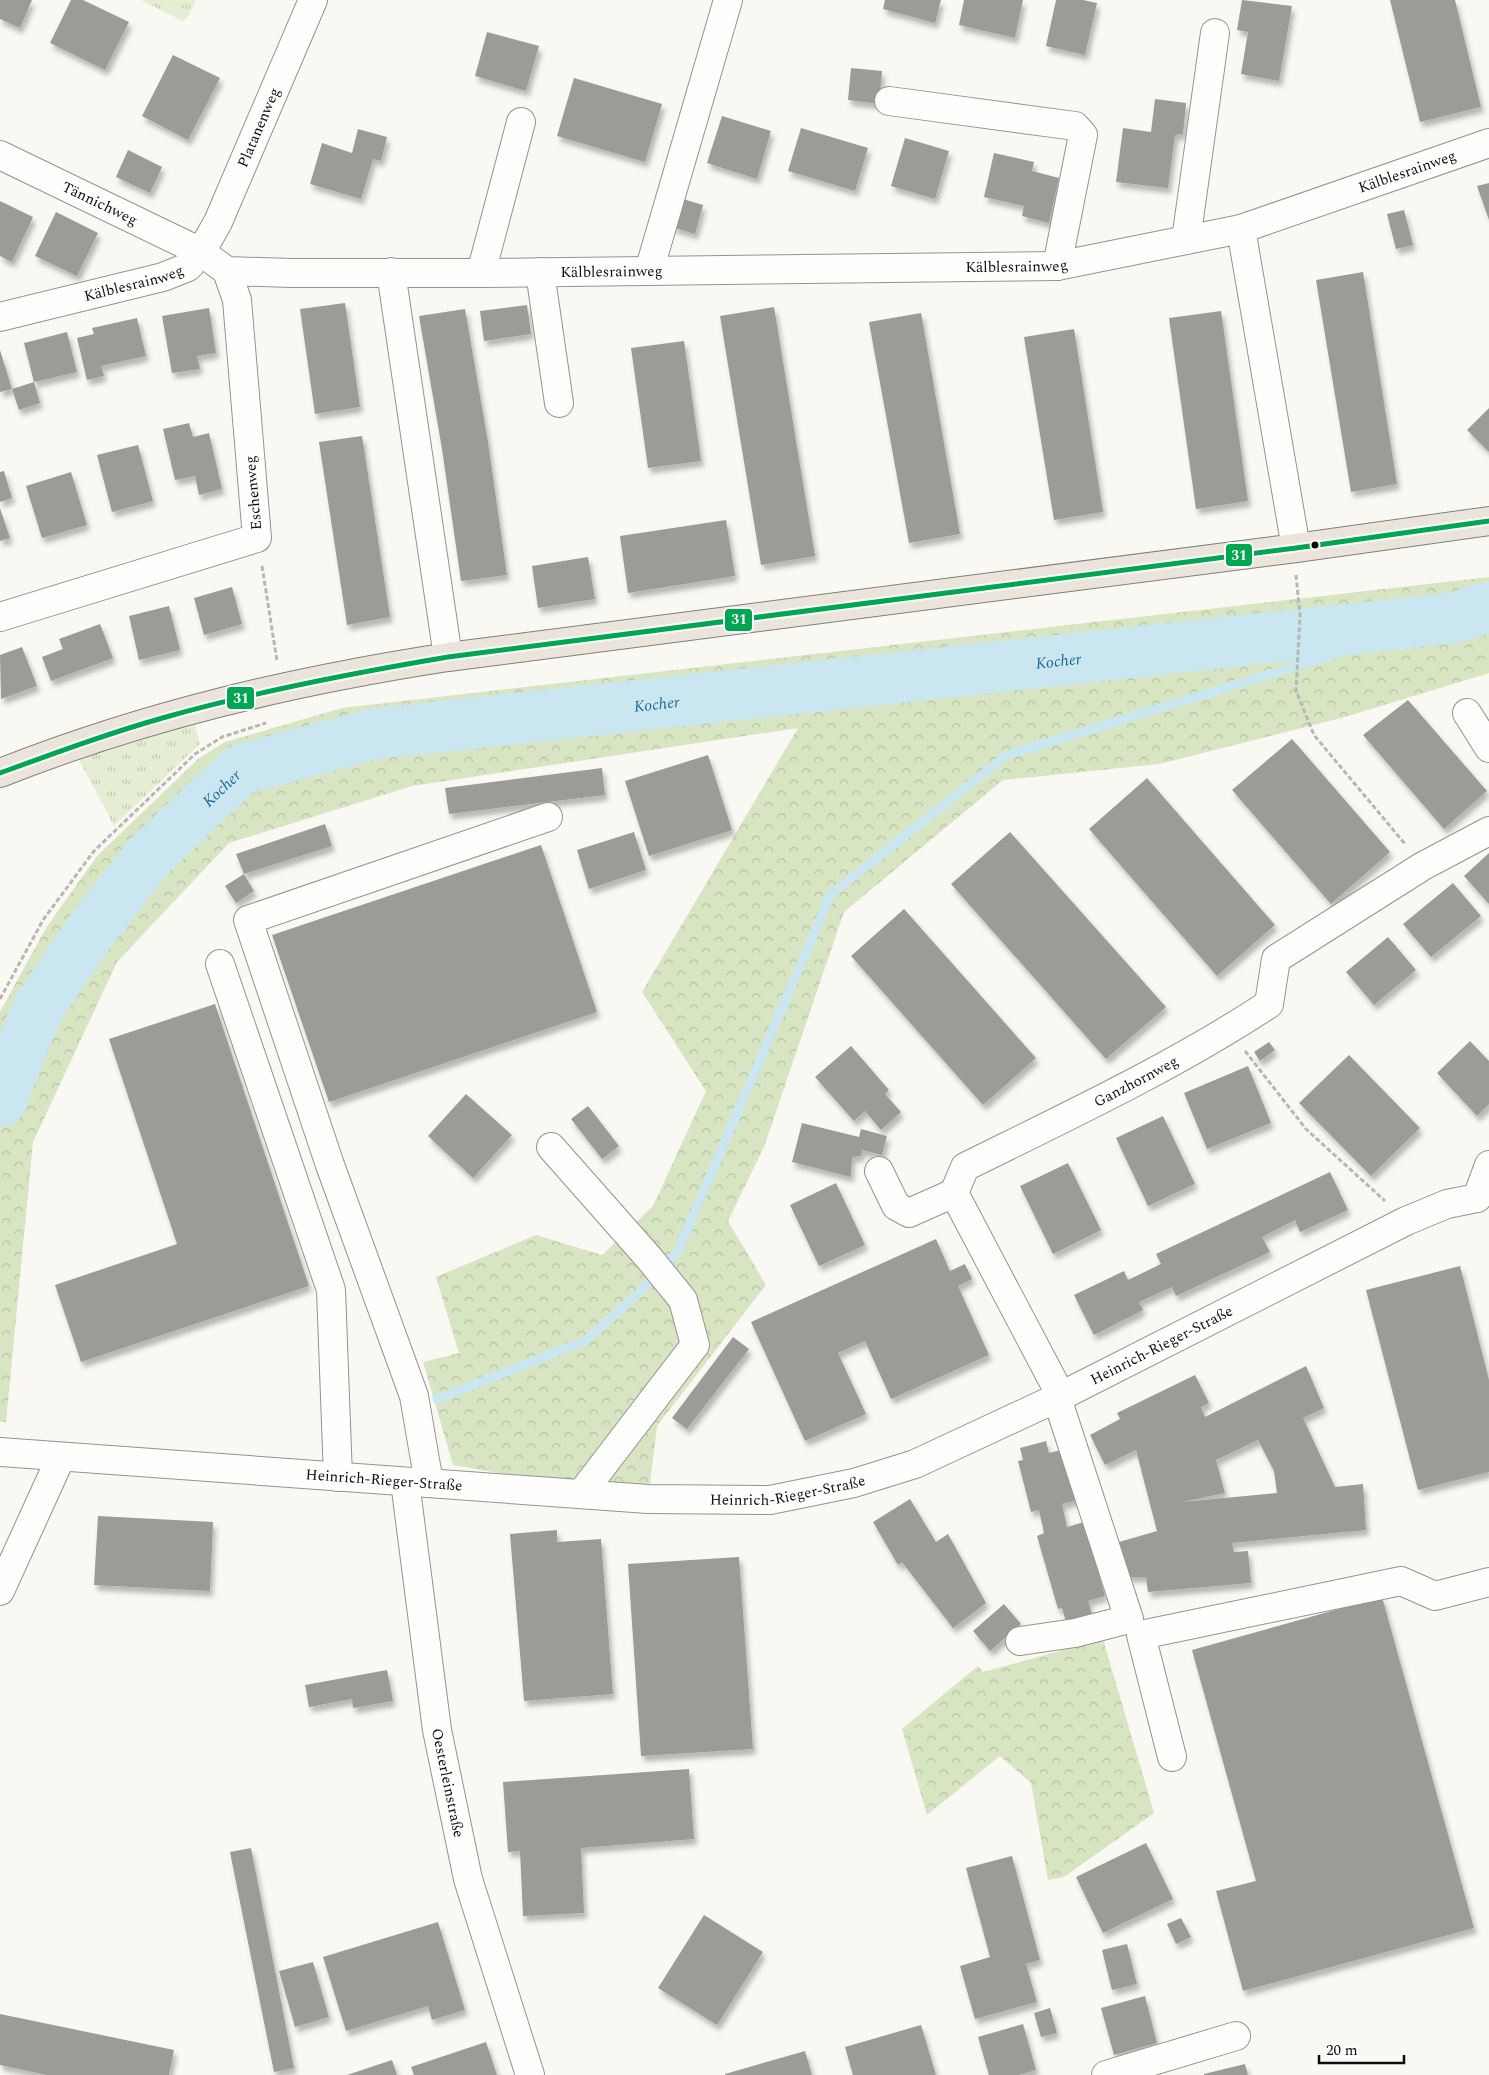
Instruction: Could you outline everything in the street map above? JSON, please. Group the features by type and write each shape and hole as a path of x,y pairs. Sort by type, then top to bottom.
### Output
{"main road":[{"path":"0,773 104,735 192,708 280,687 364,670 448,657 1296,561 1489,521"}],"street":[{"name":"Platanenweg","path":"201,252 218,222 313,0"},
{"path":"649,271 728,0"},
{"path":"1186,240 1215,33"},
{"path":"889,101 1075,126 1083,135 1056,266"},
{"path":"481,273 521,122"},
{"name":"Kälblesrainweg","path":"0,317 163,277 188,267 201,252 227,272 291,274 1056,266 1241,230 1489,143"},
{"name":"Tännichweg","path":"0,155 201,252"},
{"path":"1241,230 1296,561"},
{"name":"Eschenweg","path":"0,617 258,538 237,300 227,272"},
{"path":"390,272 448,657"},
{"path":"540,272 559,403"},
{"path":"1467,713 1489,748"},
{"name":"Oesterleinstraße","path":"530,2075 466,1870 437,1730 417,1482 414,1396 330,1165 248,920 548,817"},
{"name":"Ganzhornweg","path":"954,1193 965,1166 1119,1091 1230,1030 1269,1004 1276,959 1423,866 1489,831"},
{"path":"220,964 331,1290 338,1477"},
{"path":"551,1148 649,1258 683,1300 695,1345 581,1494"},
{"name":"Heinrich-Rieger-Straße","path":"4,1453 648,1499 770,1500 854,1483 915,1464 1060,1397 1406,1221 1447,1204 1483,1201 1489,1165"},
{"path":"879,1171 896,1206 909,1213 954,1193 1060,1397 1129,1619 1075,1633 1020,1641"},
{"path":"0,1591 61,1457"},
{"path":"1172,1757 1141,1635 1401,1581 1435,1596 1489,1582"},
{"path":"1106,2075 1236,2036"}],"path":[{"path":"0,999 43,920 94,851 195,754 222,737 280,719 280,687 258,538"},
{"path":"1296,561 1300,615 1296,691 1314,735 1423,866"},
{"path":"1230,1030 1306,1129 1406,1221"}],"green space":[{"path":"141,0 196,0 189,15 183,21"},
{"path":"1489,577 1489,673 1345,717 1159,764 1003,780 844,912 764,1147 728,1221 766,1285 657,1426 648,1499 453,1465 423,1362 459,1353 436,1277 536,1235 602,1255 653,1206 706,1091 642,992 798,728 412,786 229,843 117,962 33,1142 6,1422 0,1422 0,1012 46,928 97,856 198,759 225,742 342,708"},
{"path":"193,718 200,744 114,826 75,752"},
{"path":"1103,1639 1154,1813 1064,1877 1048,1880 1031,1783 1000,1756 927,1815 902,1729 978,1666 983,1672"}],"building":[{"path":"0,0 32,0 20,28 0,19"},
{"path":"71,0 83,0 129,22 105,70 50,43"},
{"path":"885,0 941,0 935,23 883,9"},
{"path":"964,0 1023,0 1015,38 959,25"},
{"path":"1056,0 1083,0 1097,3 1085,55 1046,46"},
{"path":"1242,0 1292,6 1279,81 1241,74 1248,32 1237,30"},
{"path":"1390,0 1455,0 1481,107 1420,122"},
{"path":"487,32 539,46 526,91 475,76"},
{"path":"173,55 220,78 188,140 142,116"},
{"path":"851,68 882,71 879,104 848,100"},
{"path":"574,78 662,104 645,162 557,136"},
{"path":"1155,99 1186,103 1183,134 1175,135 1168,188 1116,182 1123,128 1151,132"},
{"path":"722,116 771,131 757,179 707,163"},
{"path":"801,128 868,148 855,191 788,171"},
{"path":"358,129 387,137 381,161 373,159 361,199 310,184 322,143 352,153"},
{"path":"905,138 949,151 935,199 891,186"},
{"path":"128,150 162,167 150,193 116,177"},
{"path":"994,153 1034,162 1032,171 1059,178 1049,223 1022,216 1024,206 984,197"},
{"path":"1489,183 1489,220 1477,186"},
{"path":"680,198 703,205 695,234 672,227"},
{"path":"0,201 33,217 12,262 0,256"},
{"path":"1404,210 1413,245 1396,249 1387,214"},
{"path":"56,212 98,233 77,276 35,256"},
{"path":"1363,272 1397,484 1351,492 1316,280"},
{"path":"345,303 360,407 315,414 300,309"},
{"path":"527,305 531,334 484,341 480,311"},
{"path":"774,307 815,556 761,565 720,316"},
{"path":"209,308 216,353 197,356 200,369 172,373 162,316"},
{"path":"465,309 488,442 507,575 461,581 442,449 419,316"},
{"path":"1221,311 1248,501 1196,509 1169,318"},
{"path":"921,313 960,534 909,543 869,322"},
{"path":"137,318 146,356 101,366 104,376 87,380 77,338 94,334 92,328"},
{"path":"1074,329 1103,512 1054,520 1024,337"},
{"path":"67,332 77,372 34,382 24,343"},
{"path":"684,341 701,461 648,468 631,348"},
{"path":"0,350 12,389 0,392"},
{"path":"34,382 40,403 19,410 12,389"},
{"path":"1489,408 1489,452 1467,430"},
{"path":"189,423 193,437 209,433 222,489 199,495 195,476 175,480 163,429"},
{"path":"362,436 390,617 347,625 319,442"},
{"path":"138,445 153,501 112,512 97,455"},
{"path":"4,471 12,498 0,502 0,472"},
{"path":"71,472 87,525 42,538 26,486"},
{"path":"0,508 10,538 0,541"},
{"path":"726,520 735,576 628,593 620,536"},
{"path":"588,557 595,599 538,608 532,566"},
{"path":"232,587 242,624 204,635 194,598"},
{"path":"169,606 180,650 139,660 129,616"},
{"path":"100,624 113,658 51,681 42,657 63,649 59,639"},
{"path":"22,647 37,686 1,699 0,655"},
{"path":"1408,700 1487,791 1444,829 1363,735"},
{"path":"1292,739 1390,852 1331,904 1232,790"},
{"path":"708,755 732,830 649,856 625,781"},
{"path":"602,768 605,795 449,814 445,788"},
{"path":"1147,778 1275,925 1217,976 1089,829"},
{"path":"325,824 332,846 244,874 236,854"},
{"path":"634,832 646,870 589,889 577,850"},
{"path":"1010,832 1166,1007 1106,1059 951,884"},
{"path":"541,845 597,1012 329,1102 272,935"},
{"path":"1489,853 1489,904 1464,876"},
{"path":"244,874 254,891 236,903 225,886"},
{"path":"1453,883 1481,916 1431,957 1403,924"},
{"path":"904,909 1036,1058 983,1105 851,956"},
{"path":"1388,937 1416,970 1374,1005 1346,972"},
{"path":"215,1004 309,1286 81,1362 55,1285 177,1244 109,1039"},
{"path":"1470,1041 1489,1061 1489,1104 1477,1116 1437,1073"},
{"path":"1269,1042 1275,1050 1260,1061 1254,1052"},
{"path":"851,1046 889,1090 885,1094 901,1112 881,1130 865,1111 854,1121 815,1077"},
{"path":"1349,1055 1420,1128 1371,1176 1299,1103"},
{"path":"1248,1066 1271,1123 1207,1149 1184,1093"},
{"path":"466,1094 512,1135 473,1178 428,1136"},
{"path":"588,1106 619,1146 602,1159 571,1119"},
{"path":"1163,1116 1195,1184 1148,1206 1116,1138"},
{"path":"802,1123 859,1137 861,1129 887,1136 882,1155 862,1150 861,1156 852,1157 851,1177 792,1162"},
{"path":"1068,1163 1101,1230 1053,1254 1020,1186"},
{"path":"1330,1172 1348,1210 1300,1232 1295,1220 1262,1237 1270,1252 1176,1296 1172,1287 1139,1302 1143,1310 1094,1335 1074,1295 1124,1271 1128,1280 1161,1264 1156,1254"},
{"path":"836,1183 865,1245 819,1266 790,1205"},
{"path":"936,1239 950,1271 965,1264 972,1279 958,1286 989,1355 891,1399 865,1341 838,1353 866,1414 805,1441 751,1322"},
{"path":"1460,1266 1489,1380 1489,1472 1418,1490 1366,1290"},
{"path":"733,1337 749,1349 687,1429 672,1418"},
{"path":"1306,1366 1324,1408 1303,1418 1335,1487 1363,1484 1366,1530 1232,1543 1234,1552 1248,1551 1251,1583 1148,1592 1146,1577 1127,1577 1119,1542 1157,1531 1136,1450 1105,1465 1090,1435 1120,1419 1117,1413 1195,1375 1209,1403 1201,1407 1205,1417","holes":["1258,1440 1274,1471 1277,1493 1182,1502 1225,1493 1216,1460"]},
{"path":"1046,1441 1049,1453 1065,1449 1078,1500 1062,1504 1067,1527 1084,1522 1105,1596 1088,1601 1092,1614 1066,1622 1062,1608 1058,1609 1037,1536 1044,1533 1039,1510 1031,1512 1018,1461 1023,1460 1020,1448"},
{"path":"910,1499 936,1542 948,1534 986,1603 953,1628 902,1562 898,1565 873,1522"},
{"path":"98,1516 213,1522 210,1591 94,1585"},
{"path":"557,1530 557,1542 601,1539 613,1694 524,1701 510,1534"},
{"path":"739,1557 753,1749 641,1756 628,1564"},
{"path":"1382,1597 1474,1928 1243,1991 1216,1891 1256,1881 1192,1650"},
{"path":"1004,1604 1021,1624 990,1651 973,1631"},
{"path":"387,1670 393,1701 353,1708 352,1699 309,1707 305,1685"},
{"path":"689,1769 694,1839 581,1848 584,1913 523,1916 520,1851 508,1852 503,1782"},
{"path":"1146,1843 1173,1899 1103,1933 1076,1877"},
{"path":"251,1848 294,2068 274,2072 230,1852"},
{"path":"1012,1856 1040,1960 1026,1964 1037,2002 975,2019 960,1966 990,1957 966,1868"},
{"path":"704,1915 763,1952 717,2025 658,1988"},
{"path":"1181,1918 1191,1937 1176,1944 1167,1924"},
{"path":"438,1922 465,2010 432,2020 428,2006 346,2031 323,1957"},
{"path":"1127,1944 1137,1984 1112,1990 1102,1950"},
{"path":"313,1962 329,2017 295,2027 279,1971"},
{"path":"1145,1996 1157,2043 1114,2055 1101,2008"},
{"path":"1050,2008 1057,2033 1041,2037 1034,2013"},
{"path":"0,2014 174,2050 169,2075 47,2075 0,2065"},
{"path":"1023,2024 1036,2070 1019,2075 989,2075 978,2037"},
{"path":"921,2025 936,2075 853,2075 845,2047"},
{"path":"486,2042 497,2075 414,2075 411,2067"},
{"path":"805,2051 812,2075 725,2075 725,2074"},
{"path":"392,2060 397,2075 347,2075"},
{"path":"1245,2064 1248,2075 1204,2075 1204,2074"}],"waterway":[{"name":"Kocher","path":"0,1102 37,1010 89,933 149,856 240,770 372,734 1453,618 1489,607"},
{"path":"437,1399 585,1341 640,1292 678,1251 831,894 1007,755 1453,618"}],"transit line":[{"name":"31","path":"0,773 166,717 306,683 377,669 448,657 1296,548 1489,521"}]}
